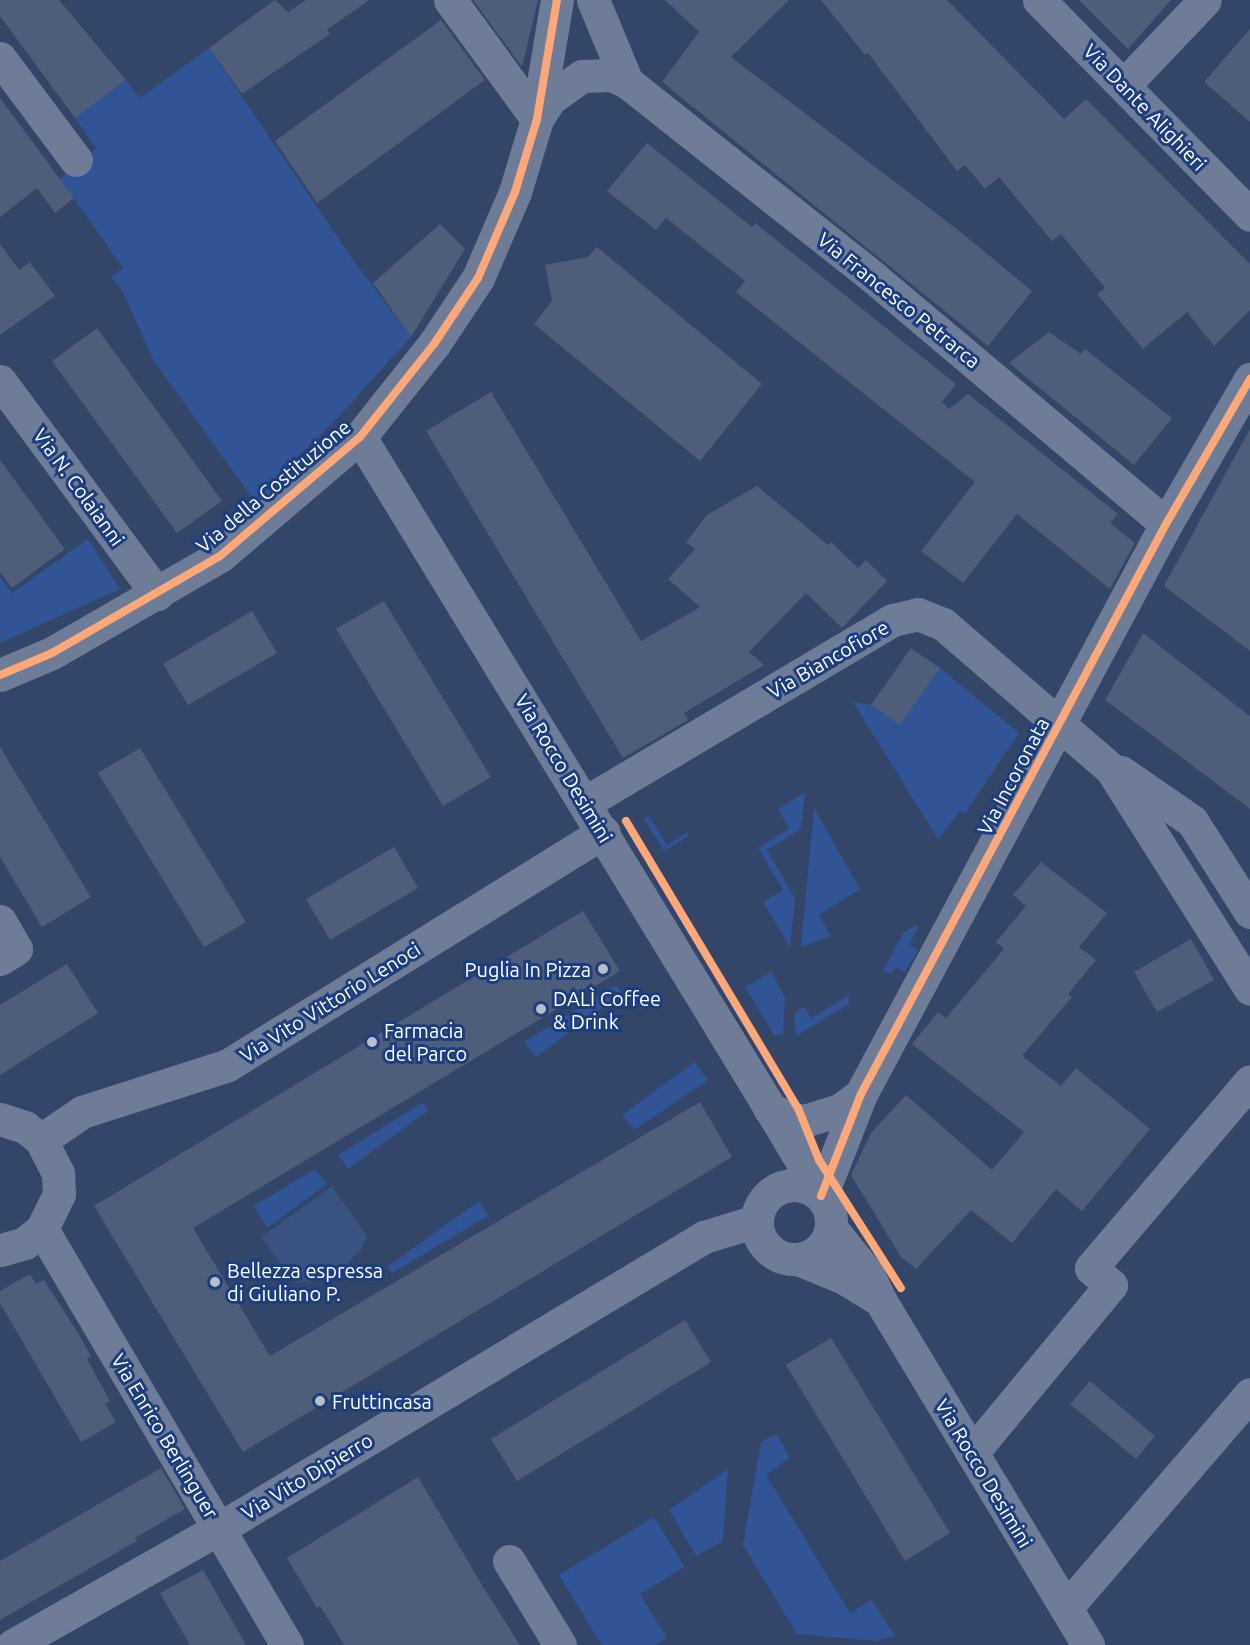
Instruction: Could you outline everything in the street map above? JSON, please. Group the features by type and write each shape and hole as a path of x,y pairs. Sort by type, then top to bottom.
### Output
{"street":[{"path":"450,0 537,119"},
{"name":"Via della Costituzione","path":"0,675 52,653 220,556 360,437 434,344 478,278 514,192 537,119 557,0"},
{"name":"Via Francesco Petrarca","path":"593,0 627,82"},
{"name":"Via Dante Alighieri","path":"1039,0 1125,85 1250,215"},
{"path":"1125,85 1205,0"},
{"path":"0,58 76,160"},
{"name":"Via Francesco Petrarca","path":"537,119 550,99 582,76 611,75 627,82 874,278 1166,524"},
{"name":"Via Incoronata","path":"815,1192 861,1094 1166,524 1250,379"},
{"name":"Via N. Colaianni","path":"0,381 157,594"},
{"name":"Via Rocco Desimini","path":"360,437 586,802 802,1162 815,1192 828,1206 831,1228 868,1274 880,1300 1088,1645"},
{"name":"Via Biancofiore","path":"586,802 893,620 918,614 943,624 1111,769"},
{"path":"1111,769 1125,774 1192,821 1250,912"},
{"path":"1111,769 1250,989"},
{"name":"Via Vito Vittorio Lenoci","path":"41,1140 82,1112 228,1065 604,832"},
{"path":"0,921 16,949 0,959"},
{"path":"972,1453 1111,1285 1091,1268 1250,1081"},
{"name":"Via Incoronata","path":"767,1104 788,1118 804,1121 840,1110 861,1094"},
{"name":"Via Rocco Desimini","path":"767,1104 777,1161 774,1191 760,1207 756,1221 765,1246 786,1259 798,1259 844,1278 880,1300"},
{"path":"0,1119 25,1127 41,1140 58,1174 59,1194 42,1229 25,1243 0,1250"},
{"path":"774,1191 795,1185 815,1192"},
{"name":"Via Vito Dipierro","path":"13,1645 220,1528 704,1237 756,1221"},
{"path":"798,1259 821,1249 831,1228"},
{"name":"Via Enrico Berlinguer","path":"42,1229 287,1645"},
{"path":"1066,1608 1250,1394"},
{"path":"509,1561 560,1645"}],"shaded area":[{"path":"209,48 351,257 411,337 333,423 275,478 279,484 257,505 154,361 122,290 111,277 123,268 60,179 96,148 75,118 126,80 140,98"},
{"path":"88,539 120,589 0,643 0,577 12,593"},
{"path":"940,668 1019,733 965,813 960,811 938,839 853,702 871,705 900,725"},
{"path":"805,792 801,829 767,850 795,898 790,947 763,902 783,890 758,848 789,829 778,809"},
{"path":"814,808 860,889 819,915 831,936 801,947"},
{"path":"649,816 667,845 688,832 689,836 664,851 644,819"},
{"path":"916,925 918,928 909,945 918,950 905,972 896,967 891,974 883,971 903,933"},
{"path":"771,972 785,997 783,1035 774,1035 745,987"},
{"path":"616,985 622,993 536,1057 524,1042"},
{"path":"849,995 849,1004 796,1036 794,1013 804,1007 811,1018"},
{"path":"695,1062 708,1080 634,1130 622,1115"},
{"path":"422,1103 429,1110 348,1169 338,1155"},
{"path":"315,1169 327,1184 267,1228 254,1206"},
{"path":"332,1186 367,1236 362,1248 339,1272 321,1280 295,1283 261,1237"},
{"path":"479,1201 488,1216 392,1273 387,1267"},
{"path":"777,1434 790,1458 766,1475 850,1613 872,1600 895,1636 876,1641 797,1634 743,1545 761,1442"},
{"path":"728,1469 723,1541 696,1556 669,1510"},
{"path":"654,1517 685,1567 640,1594 667,1638 656,1645 602,1645 559,1575"}],"building":[{"path":"0,0 59,0 126,80 75,118 0,16"},
{"path":"275,0 288,12 306,0 369,0 327,30 330,34 242,94 209,48"},
{"path":"473,0 538,0 522,67"},
{"path":"665,0 789,0 731,57 962,233 1032,291 988,346 662,82 699,32"},
{"path":"821,0 947,0 1064,119 1086,99 1250,264 1250,310 1214,346 1187,312 1143,349 1097,294 1105,288 1061,234 1052,241 999,177 985,189 965,165 957,171 868,53 865,55"},
{"path":"1079,0 1171,0 1128,49"},
{"path":"441,20 485,80 317,203 275,141"},
{"path":"1250,29 1250,122 1204,82"},
{"path":"0,98 74,198 55,213 37,188 0,217"},
{"path":"647,143 752,227 755,223 956,384 942,402 949,409 968,394 1118,514 1110,523 1135,543 1110,589 1017,514 963,583 921,551 975,482 736,292 745,281 666,218 656,230 607,191"},
{"path":"440,224 465,249 411,337 373,283"},
{"path":"0,244 19,270 30,262 55,296 0,335"},
{"path":"597,247 762,384 700,461 534,324 552,301 545,265 588,257"},
{"path":"97,328 222,501 177,533 52,361"},
{"path":"1049,332 1081,354 1085,349 1172,418 1134,465 1009,363"},
{"path":"491,392 641,641 700,607 668,579 695,549 686,542 707,515 757,486 828,545 831,542 858,568 866,560 887,581 842,628 806,593 749,652 764,665 684,713 688,720 623,758 426,431"},
{"path":"1250,429 1250,651 1164,586"},
{"path":"0,460 65,549 12,588 0,572"},
{"path":"384,601 491,777 443,806 336,629"},
{"path":"252,611 277,653 188,705 163,664"},
{"path":"1143,633 1250,716 1250,809 1105,700"},
{"path":"911,648 940,668 900,725 871,705"},
{"path":"0,747 91,897 42,927 0,857"},
{"path":"140,748 246,922 204,947 98,773"},
{"path":"394,847 418,888 330,940 306,899"},
{"path":"1041,862 1107,913 1079,947 1096,960 1068,994 1072,997 1022,1056 1061,1086 1076,1068 1150,1129 1082,1211 1056,1189 1012,1243 971,1210 916,1269 901,1257 851,1175 871,1133 906,1095 992,1170 1024,1132 912,1044 938,1012 946,1018 1004,949 996,942 1026,906 1013,895"},
{"path":"583,911 620,971 193,1228 270,1356 700,1102 732,1157 243,1452 94,1206"},
{"path":"1191,939 1214,980 1157,1012 1134,972"},
{"path":"67,964 98,1013 0,1075 0,1005"},
{"path":"30,1274 36,1284 44,1280 78,1333 91,1356 87,1359 110,1401 105,1404 116,1422 81,1442 0,1303 0,1291"},
{"path":"685,1320 711,1362 517,1481 491,1439"},
{"path":"831,1338 950,1533 905,1561 786,1365"},
{"path":"1090,1381 1155,1436 1136,1459 1070,1404"},
{"path":"161,1468 185,1509 135,1538 137,1541 0,1620 0,1561"},
{"path":"418,1477 520,1645 344,1645 320,1606 317,1608 287,1558"},
{"path":"203,1570 246,1645 190,1645 160,1593"}],"cycle path":[{"path":"0,675 52,653 220,556 360,437 434,344 478,278 515,192 537,119 557,0"},
{"path":"821,1196 861,1094 1166,524 1250,379"},
{"path":"626,821 798,1108 819,1160 901,1288"}],"place":[{"name":"Puglia In Pizza","path":"603,969"},
{"name":"DALÌ Coffee & Drink","path":"541,1009"},
{"name":"Farmacia del Parco","path":"372,1042"},
{"name":"Bellezza espressa di Giuliano P.","path":"215,1282"},
{"name":"Fruttincasa","path":"320,1401"}]}
